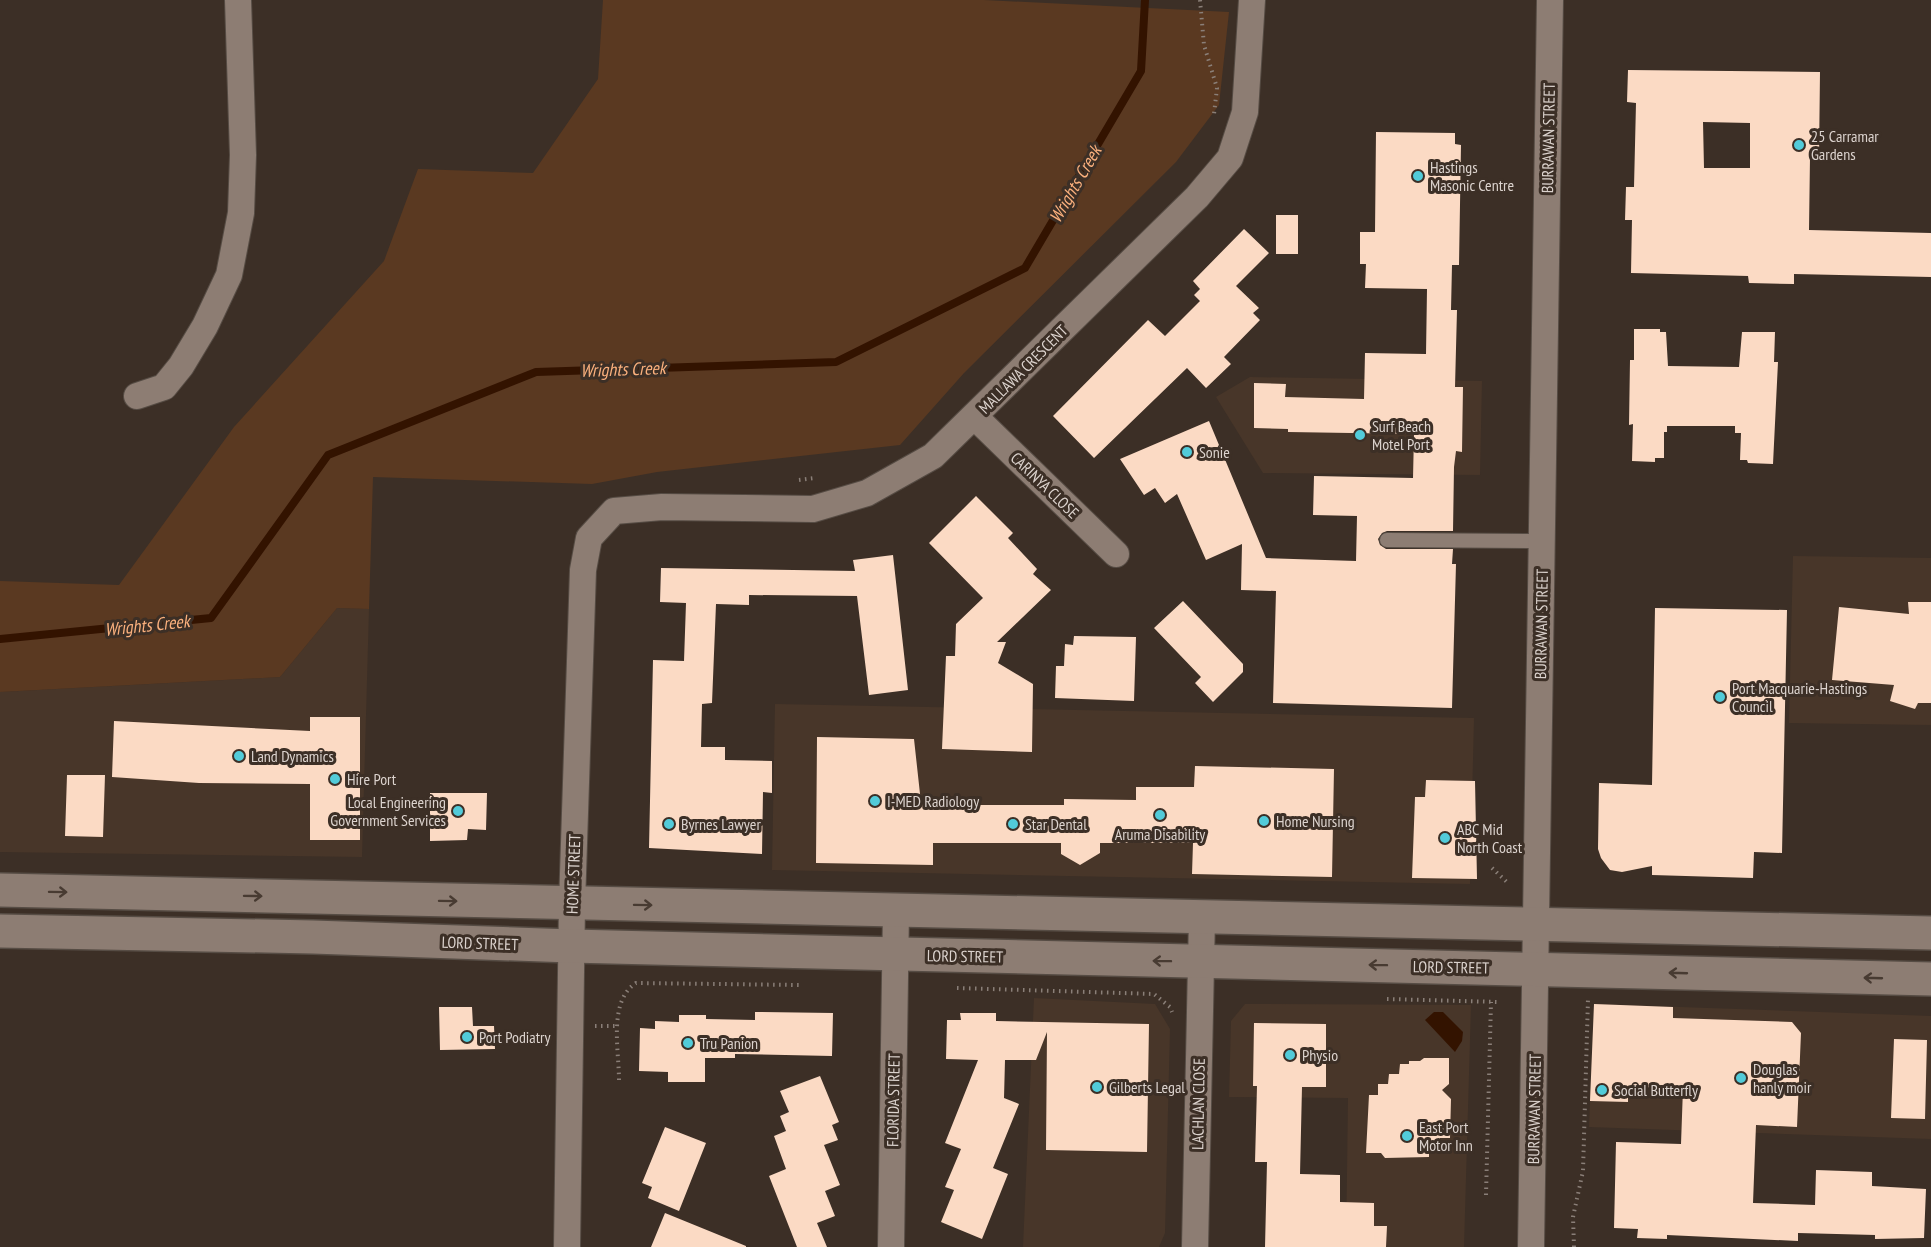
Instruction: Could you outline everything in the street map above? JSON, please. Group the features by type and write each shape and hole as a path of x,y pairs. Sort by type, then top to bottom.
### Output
{"main road":[{"path":"0,890 1931,933"},
{"name":"LORD STREET","path":"0,932 313,936 571,946 1931,979"}],"street":[{"path":"137,396 164,387 181,366 206,326 229,275 241,213 243,155 238,0"},
{"name":"MALLAWA CRESCENT","path":"614,511 662,507 813,509 867,493 933,456 1197,197 1230,158 1245,112 1252,0"},
{"name":"BURRAWAN STREET","path":"1531,1247 1550,0"},
{"name":"CARINYA CLOSE","path":"974,416 1116,554"},
{"name":"HOME STREET","path":"567,1247 571,946 583,570 589,538 614,511"},
{"name":"FLORIDA STREET","path":"891,1247 896,910"},
{"name":"LACHLAN CLOSE","path":"1195,1247 1202,917"}],"lane":[{"path":"1387,540 1542,541"}],"path":[{"path":"1200,0 1204,45 1217,88 1213,123"},
{"path":"792,481 823,478"},
{"path":"1492,868 1515,888"},
{"path":"619,1080 619,1005 625,990 636,983 810,985"},
{"path":"945,988 1154,994 1170,1007 1176,1021"},
{"path":"1574,1247 1573,1217 1583,1171 1588,998"},
{"path":"1486,1195 1491,1002"},
{"path":"611,1026 618,1026"}],"shaded area":[{"path":"603,0 984,0 1229,12 1219,105 1176,162 964,373 900,445 657,472 592,484 373,477 369,609 337,608 280,677 0,692 0,581 119,585 234,427 384,261 418,169 533,173 598,79"},
{"name":"Surf Beach Motel Port","path":"1250,377 1482,381 1480,475 1263,473 1216,397"},
{"path":"1793,556 1931,558 1931,725 1789,723"},
{"path":"337,608 369,609 362,857 0,852 0,692 280,677"},
{"path":"775,704 1474,718 1470,884 772,870"},
{"path":"1034,998 1155,1004 1170,1029 1165,1233 1159,1247 1023,1247"},
{"name":"East Port Motor Inn","path":"1245,1004 1471,1005 1464,1247 1346,1247 1348,1098 1229,1097 1231,1021"},
{"path":"1594,1004 1931,1016 1931,1139 1589,1127"},
{"path":"1434,1012 1443,1012 1463,1032 1462,1041 1455,1052 1425,1020"}],"building":[{"path":"1628,70 1820,72 1819,158 1810,157 1809,230 1931,233 1931,277 1794,274 1794,284 1749,283 1748,276 1631,273 1632,220 1625,220 1626,187 1634,187 1636,103 1627,102","holes":["1703,122 1750,123 1750,168 1704,168"]},
{"path":"1376,132 1455,133 1455,144 1461,145 1459,265 1452,265 1451,310 1457,310 1455,387 1463,387 1462,452 1456,451 1454,467 1453,531 1387,531 1382,533 1378,539 1380,545 1386,549 1453,549 1452,564 1456,564 1452,708 1273,703 1276,591 1241,590 1242,544 1206,560 1177,494 1165,503 1155,488 1144,495 1120,459 1209,421 1266,558 1356,561 1357,516 1313,515 1314,476 1413,478 1414,434 1288,432 1288,429 1254,428 1254,383 1286,384 1285,397 1364,399 1365,353 1426,354 1427,289 1365,288 1366,264 1360,264 1360,232 1375,232"},
{"path":"1276,215 1298,215 1298,254 1276,254"},
{"path":"1244,229 1269,253 1236,286 1259,308 1253,313 1260,320 1224,357 1231,364 1206,388 1187,368 1094,458 1053,416 1148,320 1165,336 1200,301 1194,295 1200,289 1193,281"},
{"path":"1634,329 1660,329 1660,332 1666,332 1668,366 1739,367 1742,332 1775,332 1774,362 1778,362 1773,464 1748,463 1747,460 1740,460 1741,433 1735,433 1735,426 1667,426 1667,432 1664,432 1664,458 1655,458 1655,462 1632,461 1633,424 1629,425 1630,360 1634,360"},
{"path":"976,496 1013,533 1008,538 1037,569 1033,574 1051,590 997,642 1006,642 998,663 1033,684 1032,752 942,749 946,656 955,656 956,624 983,598 929,543"},
{"path":"893,555 908,690 869,695 857,596 749,595 749,605 716,604 712,703 702,704 701,747 725,747 725,760 772,761 772,793 763,792 762,854 649,848 653,660 684,661 686,603 660,602 661,568 855,571 853,560"},
{"path":"1183,601 1243,664 1243,672 1213,702 1195,683 1201,677 1154,628"},
{"path":"1908,602 1931,602 1931,703 1918,703 1915,709 1890,701 1894,685 1832,680 1839,607 1909,614"},
{"name":"Port Macquarie-Hastings Council","path":"1655,608 1787,610 1782,853 1754,852 1753,878 1652,875 1652,866 1622,872 1610,870 1601,858 1598,849 1599,783 1652,785"},
{"path":"1074,636 1136,637 1134,701 1055,698 1056,666 1064,666 1065,644 1073,645"},
{"path":"310,717 360,717 360,840 310,840 310,784 199,783 112,777 114,721 310,731"},
{"path":"817,737 914,739 921,803 934,803 933,805 1064,805 1064,799 1136,800 1136,787 1194,787 1195,766 1334,769 1332,877 1192,874 1193,843 1100,843 1100,853 1080,865 1061,854 1061,843 933,843 933,865 816,863"},
{"path":"67,775 105,775 103,837 65,836"},
{"name":"ABC Mid North Coast","path":"1426,780 1475,781 1477,879 1412,878 1415,797 1425,797"},
{"name":"Local Engineering Government Services","path":"430,793 487,793 486,830 468,829 467,840 430,841"},
{"path":"1594,1004 1673,1007 1673,1018 1792,1022 1801,1033 1797,1127 1756,1125 1753,1203 1815,1205 1816,1170 1872,1172 1872,1186 1926,1189 1924,1238 1875,1239 1875,1235 1798,1233 1798,1241 1667,1235 1667,1239 1637,1238 1638,1229 1614,1228 1616,1142 1681,1144 1683,1088 1628,1087 1628,1102 1590,1101"},
{"name":"Port Podiatry","path":"439,1007 472,1007 473,1026 494,1026 495,1049 440,1050"},
{"path":"755,1012 833,1013 832,1056 735,1054 735,1058 705,1058 705,1082 668,1082 668,1072 639,1071 640,1028 655,1029 655,1021 679,1022 679,1015 706,1015 706,1019 755,1020"},
{"path":"960,1013 996,1013 996,1021 1149,1024 1147,1152 1046,1150 1047,1032 1036,1060 1005,1060 1004,1098 1019,1104 993,1168 1008,1174 982,1239 941,1222 954,1190 945,1187 961,1149 945,1143 978,1060 946,1059 947,1020 961,1020"},
{"path":"1254,1023 1326,1024 1326,1087 1302,1087 1300,1174 1340,1175 1340,1202 1374,1203 1374,1226 1387,1226 1386,1247 1265,1247 1267,1162 1255,1162 1257,1086 1253,1086"},
{"path":"1894,1039 1927,1040 1925,1119 1891,1118"},
{"path":"1424,1058 1449,1058 1449,1084 1442,1090 1451,1099 1450,1138 1440,1138 1440,1149 1429,1148 1429,1157 1385,1158 1381,1153 1366,1153 1369,1095 1378,1095 1378,1084 1388,1084 1389,1074 1399,1074 1400,1064 1409,1064 1409,1061 1420,1061"},
{"path":"820,1076 839,1122 832,1125 838,1140 824,1145 840,1185 825,1191 835,1216 817,1223 827,1247 797,1247 769,1176 786,1169 774,1136 786,1131 780,1116 789,1112 780,1091"},
{"path":"665,1127 706,1143 679,1211 648,1198 652,1187 642,1183"},
{"path":"665,1213 746,1246 746,1247 651,1247"}],"waterway":[{"name":"Wrights Creek","path":"0,639 211,618 328,455 536,372 836,362 1025,268 1141,71 1145,0"}],"place":[{"name":"25 Carramar Gardens","path":"1799,145"},
{"name":"Hastings Masonic Centre","path":"1418,176"},
{"name":"Surf Beach Motel Port","path":"1360,435"},
{"name":"Sonie","path":"1187,452"},
{"name":"Port Macquarie-Hastings Council","path":"1720,697"},
{"name":"Land Dynamics","path":"239,756"},
{"name":"Hire Port","path":"335,779"},
{"name":"I-MED Radiology","path":"875,801"},
{"name":"Local Engineering Government Services","path":"458,811"},
{"name":"Aruma Disability","path":"1160,815"},
{"name":"Home Nursing","path":"1264,821"},
{"name":"Byrnes Lawyer","path":"669,824"},
{"name":"Star Dental","path":"1013,824"},
{"name":"ABC Mid North Coast","path":"1445,838"},
{"name":"Port Podiatry","path":"467,1037"},
{"name":"Tru Panion","path":"688,1043"},
{"name":"Physio","path":"1290,1055"},
{"name":"Douglas hanly moir","path":"1741,1078"},
{"name":"Gilberts Legal","path":"1097,1087"},
{"name":"Social Butterfly","path":"1602,1090"},
{"name":"East Port Motor Inn","path":"1407,1136"}]}
